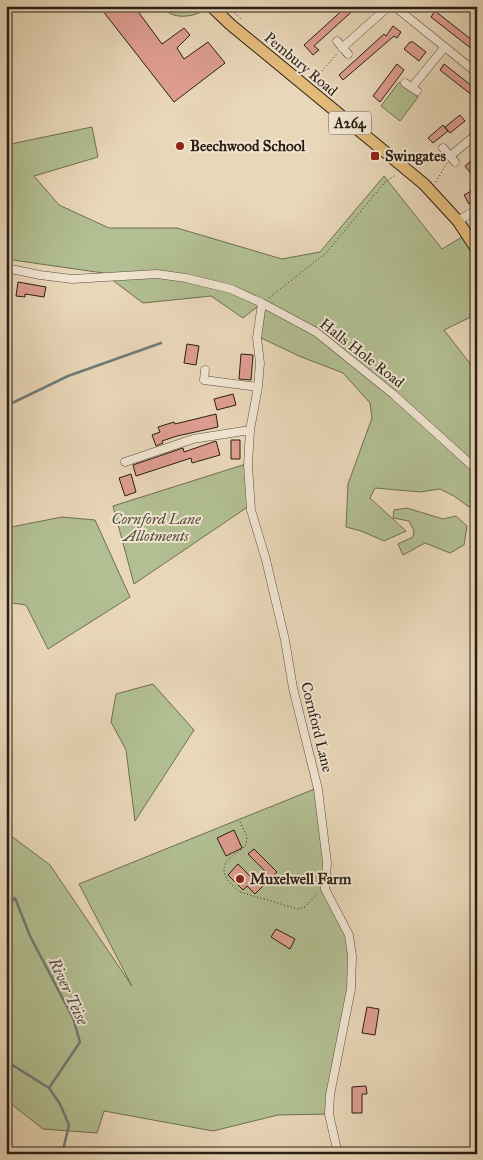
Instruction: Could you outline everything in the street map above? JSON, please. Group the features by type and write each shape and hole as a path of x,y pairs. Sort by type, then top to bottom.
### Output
{"main road":[{"name":"Pembury Road","path":"211,6 424,184 458,221 477,250"}],"street":[{"path":"342,48 389,6"},
{"path":"394,6 477,73"},
{"path":"411,87 444,48"},
{"path":"443,148 452,159 477,134"},
{"path":"458,221 477,209"},
{"name":"Halls Hole Road","path":"6,268 72,279 157,274 186,278 231,289 262,303 316,332 394,394 477,470"},
{"name":"Cornford Lane","path":"262,303 257,338 260,363 258,387 250,430 248,465 251,510 266,560 285,640 293,688 318,789 327,863 325,890"},
{"path":"205,370 204,380 258,387"},
{"path":"125,462 193,439 250,430"},
{"path":"325,890 348,935 352,956 352,989 330,1095 329,1114 338,1154"}],"path":[{"path":"312,82 342,48"},
{"path":"434,185 452,159"},
{"path":"262,303 327,252 384,182 406,169"},
{"path":"240,822 247,836 246,845 228,860 224,866 224,872 233,886 240,892 298,909 305,907 317,893 325,890"}],"green space":[{"path":"162,6 196,6 201,12 180,16 170,13"},
{"path":"399,82 418,97 400,121 381,106"},
{"path":"92,127 98,157 34,176 59,205 109,228 177,228 282,259 320,252 384,176 442,249 477,228 477,314 444,330 472,366 477,363 477,504 469,507 440,489 420,492 375,488 370,498 406,531 384,541 346,527 348,484 372,418 370,403 343,373 299,356 257,336 262,303 243,318 211,296 143,303 103,273 6,259 6,145"},
{"name":"Cornford Lane Allotments","path":"246,464 249,506 134,584 113,506"},
{"path":"407,508 443,519 456,516 467,526 464,545 450,553 425,543 403,555 398,544 413,537 414,531 409,521 393,518 394,510"},
{"path":"62,517 95,520 130,597 48,649 26,605 6,602 6,528"},
{"path":"153,684 194,730 135,821 126,750 111,722 116,694"},
{"path":"317,788 327,863 325,889 349,935 351,989 329,1114 278,1115 213,1131 104,1111 97,1133 43,1129 6,1100 6,832 50,865 132,986 79,884"}],"building":[{"path":"99,6 134,6 162,44 184,28 190,35 177,48 184,59 208,42 225,63 174,102"},
{"path":"347,6 358,6 314,46 319,50 313,55 304,45"},
{"path":"435,11 477,44 477,53 431,17"},
{"path":"393,26 401,32 397,38 394,36 343,80 339,75 384,34 386,36"},
{"path":"410,42 413,42 426,52 419,61 404,49"},
{"path":"397,64 404,70 380,102 373,96"},
{"path":"444,64 477,90 477,99 440,70"},
{"path":"460,115 465,121 450,133 445,127"},
{"path":"443,125 448,131 433,143 428,138"},
{"path":"477,156 477,181 465,166"},
{"path":"477,188 477,203 472,202 469,204 464,195"},
{"path":"18,282 46,287 44,297 25,294 25,297 16,296"},
{"path":"187,344 199,346 196,365 184,363"},
{"path":"241,354 253,355 251,380 239,379"},
{"path":"233,394 236,405 217,410 214,399"},
{"path":"216,414 218,427 177,436 162,441 163,443 156,446 152,435 160,432 158,427"},
{"path":"231,440 240,440 240,459 231,459"},
{"path":"216,441 220,455 192,463 191,458 136,476 133,465 183,448 184,452"},
{"path":"131,474 136,492 125,496 119,478"},
{"path":"234,830 242,848 226,856 217,838"},
{"path":"254,849 277,872 255,894 247,886 243,890 228,875 238,864 255,881 265,871 248,854"},
{"path":"276,929 295,939 290,949 271,937"},
{"path":"367,1007 379,1009 375,1035 362,1033"},
{"path":"366,1086 367,1094 362,1094 362,1113 352,1113 352,1087"}],"waterway":[{"path":"6,406 68,376 161,343"},
{"name":"River Teise","path":"6,906 15,898 30,936 73,1018 80,1042 49,1088"},
{"name":"River Teise","path":"6,1061 49,1088 60,1104 69,1125 62,1154"}],"place":[{"name":"Beechwood School","path":"180,146"},
{"name":"Swingates","path":"375,156"},
{"name":"Muxelwell Farm","path":"240,879"}]}
